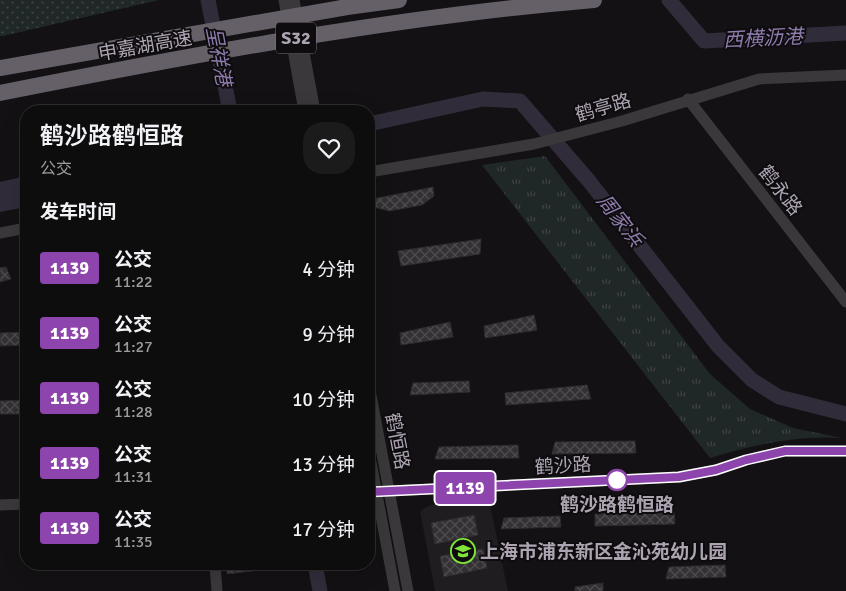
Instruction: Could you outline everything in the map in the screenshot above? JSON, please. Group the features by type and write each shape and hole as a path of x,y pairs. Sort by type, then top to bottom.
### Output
{"highway":[{"name":"申嘉湖高速","path":"0,68 347,7 399,0"},
{"name":"申嘉湖高速","path":"0,93 134,67 346,30 537,5 594,0"}],"street":[{"path":"284,0 303,105"},
{"path":"294,0 314,105"},
{"name":"鹤亭路","path":"375,171 534,144 758,79 846,75"},
{"name":"鹤永路","path":"688,99 846,302"},
{"path":"0,233 20,229"},
{"name":"鹤恒路","path":"375,416 408,591"},
{"name":"鹤沙路","path":"375,492 679,477 716,470 746,460 785,451 846,451"},
{"name":"鹤恒路","path":"375,501 395,591"},
{"path":"0,505 20,504"},
{"path":"215,570 217,591"}],"shaded area":[{"path":"20,177 20,208 0,212 0,182"},
{"name":"上海市浦东新区金沁苑幼儿园","path":"489,500 508,591 435,591 420,511 431,505"}],"green space":[{"path":"0,0 159,0 0,36"},
{"path":"545,156 710,374 750,409 793,428 842,438 808,438 775,442 710,458 482,165"}],"building":[{"path":"433,187 434,196 422,205 389,211 375,207 375,199"},
{"path":"481,239 480,254 401,266 398,251"},
{"path":"6,267 11,279 0,282 0,268"},
{"path":"534,315 537,330 485,338 484,326"},
{"path":"450,322 453,337 401,345 400,333"},
{"path":"20,332 20,345 0,346 0,333"},
{"path":"469,381 470,392 410,395 413,383"},
{"path":"587,385 591,399 506,405 505,393"},
{"path":"20,400 20,414 0,414 0,401"},
{"path":"635,441 636,453 552,454 555,442"},
{"path":"518,445 519,458 435,459 439,447"},
{"path":"674,512 675,524 595,526 595,514"},
{"path":"474,515 478,535 435,544 431,523"},
{"path":"560,516 561,527 501,529 504,518"},
{"path":"483,549 487,568 444,577 440,556"},
{"path":"725,565 726,577 666,579 669,567"},
{"path":"227,570 260,570 227,574"},
{"path":"603,583 603,591 575,591 575,587"}],"waterway":[{"name":"呈祥港","path":"208,0 229,105"},
{"name":"西横沥港","path":"669,0 704,41 846,33"},
{"name":"周家浜","path":"375,123 483,99 520,101 589,181 718,346 752,380 779,397 846,414"},
{"name":"呈祥港","path":"316,570 320,591"}],"bus line":[{"name":"1139","path":"375,492 679,477 716,470 746,460 785,451 846,451"}],"place":[{"name":"鹤沙路鹤恒路","path":"617,480"},
{"name":"上海市浦东新区金沁苑幼儿园","path":"463,551"}]}
